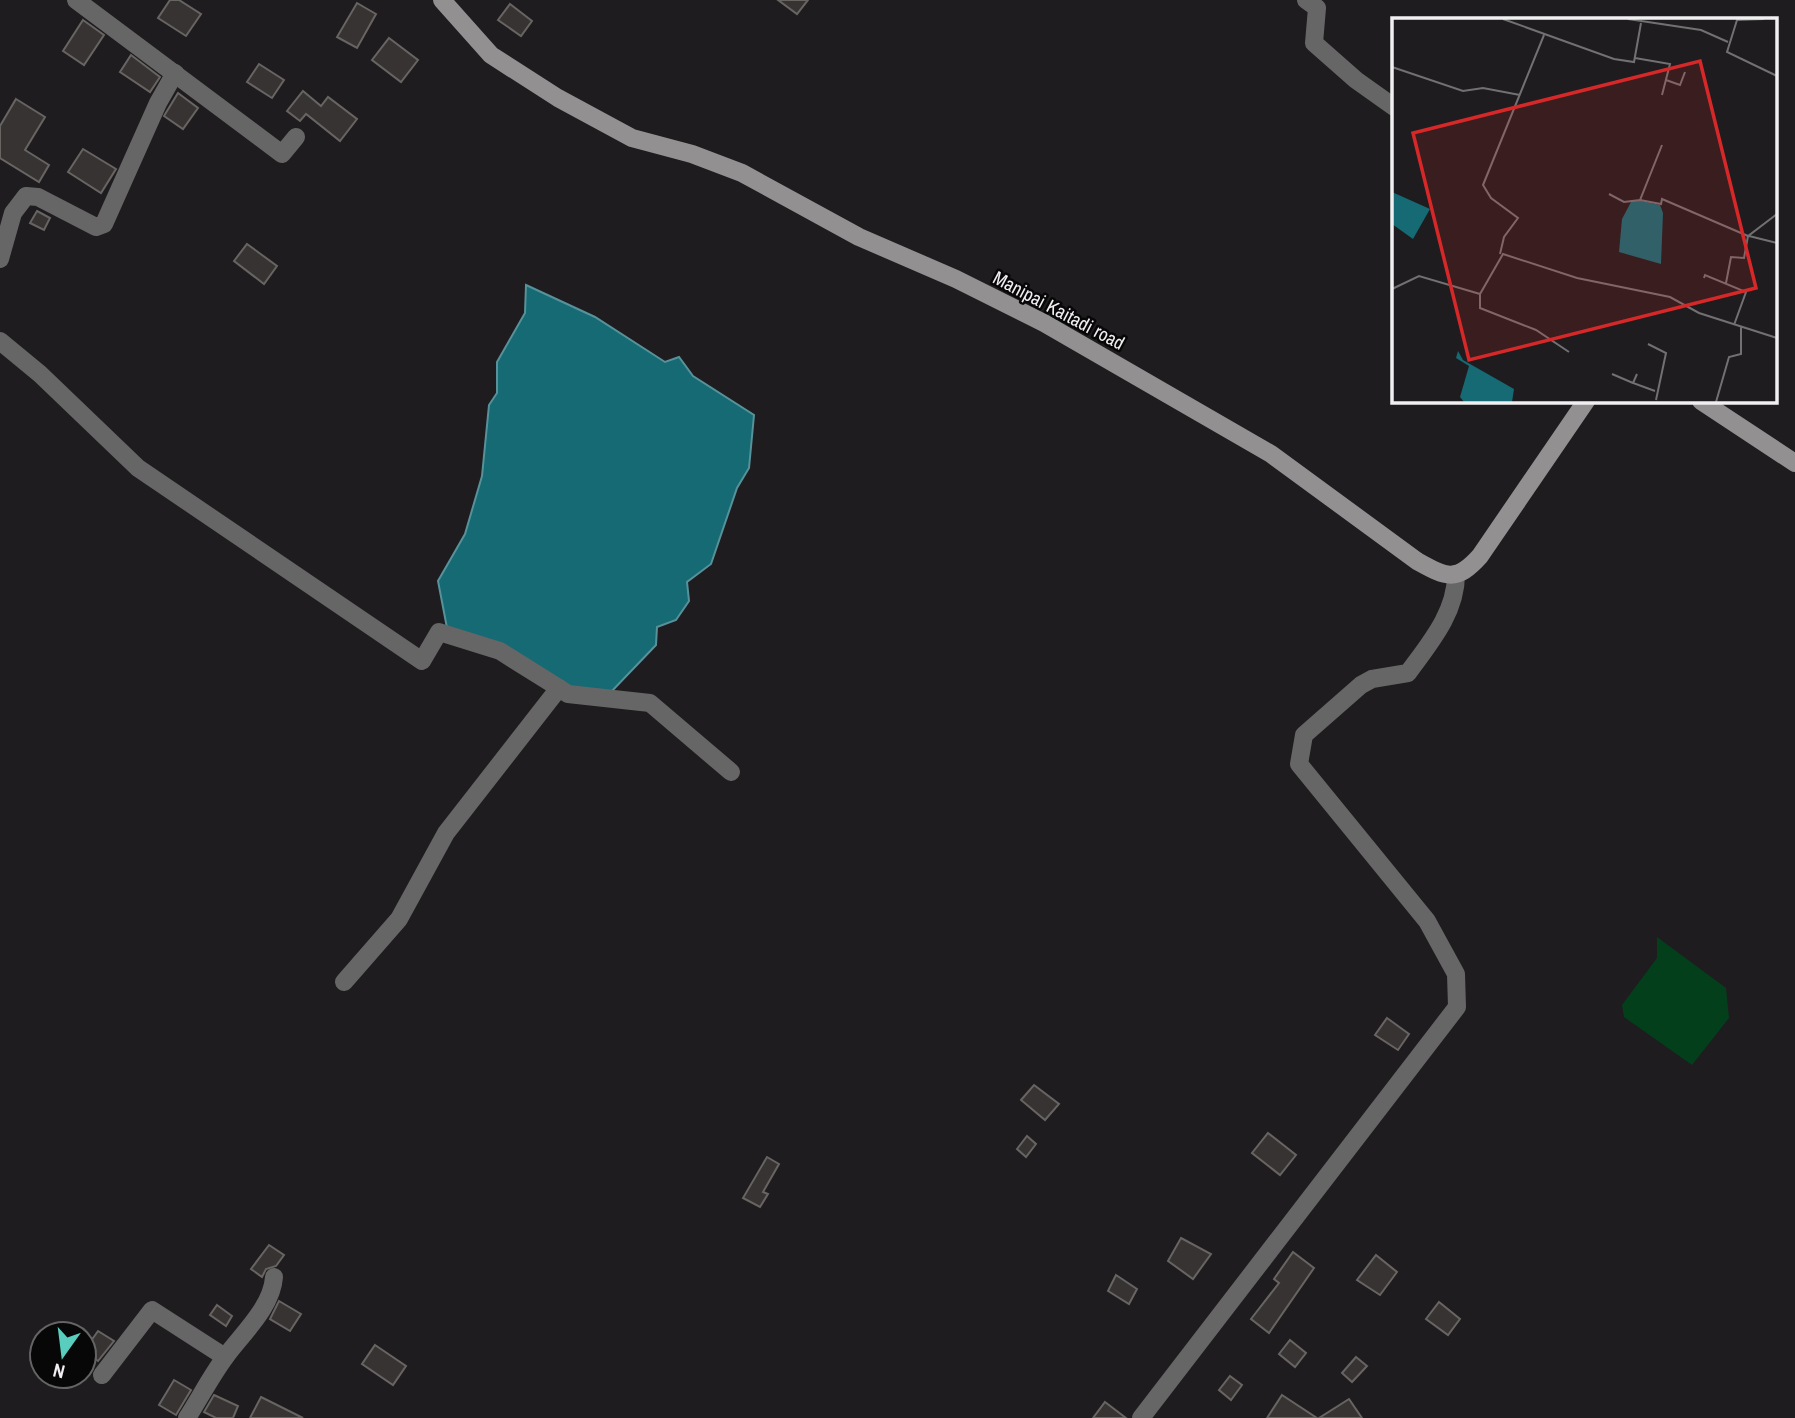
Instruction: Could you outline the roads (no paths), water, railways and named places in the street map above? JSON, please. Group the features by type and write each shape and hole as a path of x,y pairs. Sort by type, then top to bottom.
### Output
{"main road":[{"name":"Manipai Kaitadi road","path":"442,0 491,55 558,98 632,138 692,154 742,173 859,237 956,279 1044,323 1271,454 1417,561 1438,573 1456,575"},
{"path":"1456,575 1467,570 1480,556 1585,402"},
{"path":"1704,402 1795,463"}],"street":[{"path":"76,0 282,154 296,137"},
{"path":"1306,0 1317,8 1314,43 1356,80 1392,106"},
{"path":"0,259 13,213 26,196 38,197 96,227 104,224 158,103 175,73"},
{"path":"0,341 40,373 138,468 422,661 439,632 500,651 569,694 650,704 731,772"},
{"path":"1141,1418 1457,1007 1456,974 1427,921 1298,764 1304,735 1360,685 1372,679 1408,673 1450,610 1456,591 1456,575"},
{"path":"344,982 399,919 446,833 559,688"},
{"path":"187,1418 225,1357 250,1327 273,1288 274,1277"},
{"path":"102,1375 152,1310 225,1357"}],"water":[{"path":"526,285 595,317 665,362 679,357 693,376 754,415 749,468 737,488 711,564 687,582 689,601 676,620 657,627 656,645 611,692 572,691 447,628 438,581 465,534 482,476 489,405 497,393 497,362 525,313"}]}
